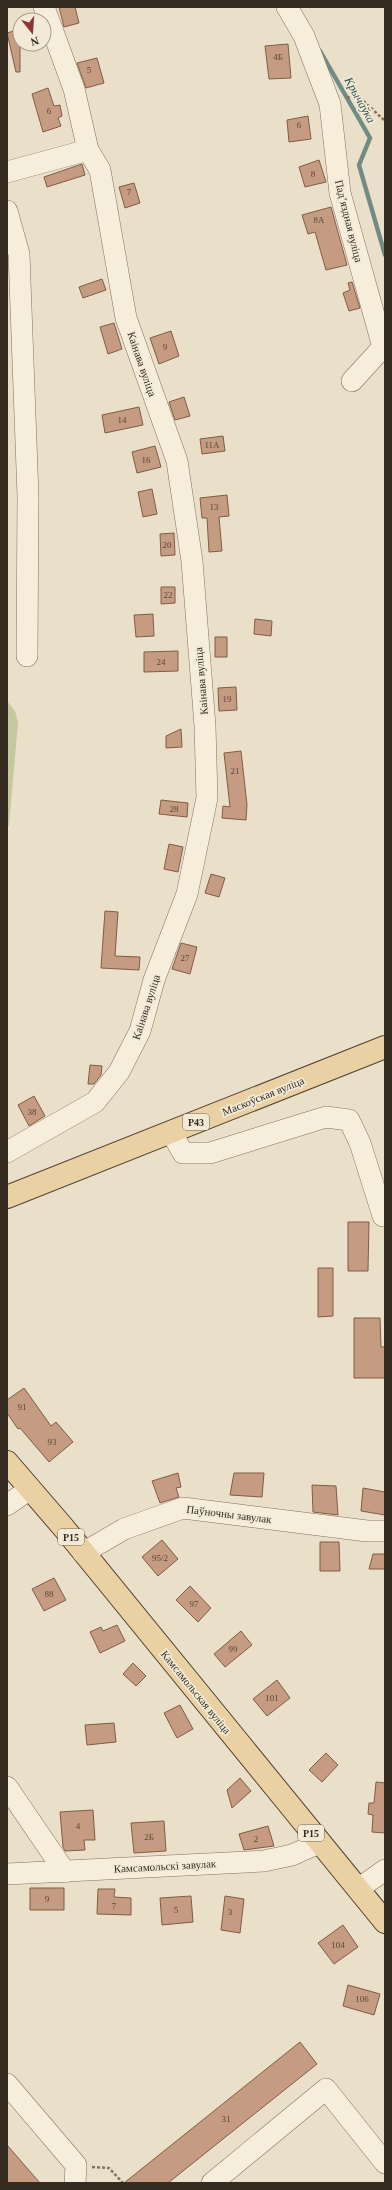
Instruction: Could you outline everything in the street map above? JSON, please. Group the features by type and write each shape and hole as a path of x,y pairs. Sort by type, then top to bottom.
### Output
{"main road":[{"name":"Маскоўская вуліца","path":"7,1197 385,1048"},
{"name":"Камсамольская вуліца","path":"7,1462 83,1552 385,1922"}],"street":[{"name":"Каінава вуліца","path":"7,1152 95,1102 119,1072 140,1031 154,980 187,894 208,798 205,726 192,561 176,461 126,318 100,170 88,150 74,89 44,7"},
{"name":"Падʼяздная вуліца","path":"287,7 304,36 330,104 340,193 383,347 352,381"},
{"path":"7,172 88,150"},
{"path":"7,211 19,254 28,496 27,656"},
{"path":"172,1132 183,1153 210,1153 326,1117 349,1120 360,1142 383,1216"},
{"path":"7,1506 30,1489"},
{"name":"Паўночны завулак","path":"83,1552 124,1529 183,1508 367,1531 385,1531"},
{"path":"7,1787 65,1872"},
{"name":"Камсамольскі завулак","path":"7,1874 264,1861 292,1855 320,1843"},
{"path":"358,1889 385,1870"},
{"path":"7,2084 75,2174"},
{"path":"212,2183 326,2089 385,2162"}],"path":[{"path":"356,94 385,120"},
{"path":"75,2174 109,2168 123,2183"}],"green space":[{"path":"7,701 15,711 18,722 9,825 7,828"}],"building":[{"path":"59,7 75,7 79,23 64,27"},
{"path":"12,31 12,52 20,52 20,72 16,72 7,33"},
{"path":"288,44 291,78 269,79 265,46"},
{"path":"97,58 104,83 86,88 77,63"},
{"path":"48,88 54,106 60,105 62,116 58,118 61,126 43,132 32,94"},
{"path":"308,116 311,139 289,142 287,120"},
{"path":"319,160 326,182 305,187 299,167"},
{"path":"82,164 85,175 47,187 44,177"},
{"path":"134,183 140,203 125,208 119,187"},
{"path":"331,207 347,265 326,270 315,232 308,234 302,215"},
{"path":"102,279 106,290 83,298 79,287"},
{"path":"352,282 360,308 349,311 343,293 350,290 348,283"},
{"path":"114,323 122,349 108,354 100,327"},
{"path":"171,331 179,356 159,364 150,338"},
{"path":"184,397 190,416 175,420 169,402"},
{"path":"139,407 143,425 105,433 102,415"},
{"path":"223,436 225,451 202,454 200,439"},
{"path":"155,446 161,467 137,473 132,452"},
{"path":"152,489 157,514 143,517 138,492"},
{"path":"227,495 229,516 219,517 222,551 209,552 207,518 202,518 200,498"},
{"path":"174,533 175,555 161,556 160,534"},
{"path":"161,587 175,587 175,603 161,604"},
{"path":"153,614 154,636 136,637 134,615"},
{"path":"255,619 272,621 271,636 254,634"},
{"path":"215,637 227,637 227,657 215,657"},
{"path":"178,651 178,671 144,672 144,652"},
{"path":"236,687 237,710 219,711 218,688"},
{"path":"181,729 182,747 166,748 166,736"},
{"path":"241,751 247,805 246,820 222,818 223,806 230,807 224,753"},
{"path":"161,800 188,803 187,817 159,814"},
{"path":"169,844 183,847 178,872 164,869"},
{"path":"211,874 225,878 219,897 205,893"},
{"path":"105,911 118,912 115,956 140,957 139,970 101,968"},
{"path":"181,943 197,947 190,974 172,969"},
{"path":"90,1065 102,1066 101,1075 94,1084 88,1084"},
{"path":"34,1096 45,1116 29,1126 18,1105"},
{"path":"348,1222 369,1222 368,1271 348,1271"},
{"path":"318,1268 333,1268 333,1316 318,1317"},
{"path":"354,1318 380,1318 381,1347 385,1347 385,1378 354,1378"},
{"path":"24,1388 51,1426 56,1422 73,1442 49,1462 20,1428 18,1429 7,1413 7,1400"},
{"path":"178,1473 181,1487 176,1488 179,1497 160,1503 152,1481"},
{"path":"234,1473 264,1473 262,1497 230,1495"},
{"path":"312,1485 336,1486 338,1515 313,1512"},
{"path":"363,1488 385,1492 385,1515 361,1511"},
{"path":"162,1540 178,1559 158,1576 142,1557"},
{"path":"320,1542 339,1542 340,1571 320,1571"},
{"path":"373,1554 385,1554 385,1569 369,1569"},
{"path":"54,1578 66,1600 44,1611 32,1589"},
{"path":"190,1586 211,1608 198,1622 176,1600"},
{"path":"117,1625 125,1641 100,1653 90,1632 101,1627 103,1631"},
{"path":"241,1631 252,1645 225,1667 214,1654"},
{"path":"133,1663 146,1676 136,1686 123,1674"},
{"path":"277,1680 290,1698 267,1716 253,1699"},
{"path":"180,1705 193,1729 177,1738 164,1713"},
{"path":"114,1723 116,1742 87,1745 85,1725"},
{"path":"326,1753 338,1765 322,1782 309,1770"},
{"path":"240,1778 251,1791 232,1808 227,1790"},
{"path":"376,1782 385,1783 385,1833 372,1832 373,1815 368,1814 369,1803 374,1803"},
{"path":"93,1810 95,1840 84,1840 85,1850 65,1851 63,1847 60,1812"},
{"path":"164,1821 166,1851 134,1853 131,1823"},
{"path":"268,1826 274,1846 244,1850 239,1834"},
{"path":"30,1888 64,1888 64,1910 30,1910"},
{"path":"98,1889 115,1889 114,1897 131,1898 131,1915 97,1914"},
{"path":"191,1896 193,1922 162,1925 160,1898"},
{"path":"225,1896 244,1899 240,1933 221,1930"},
{"path":"343,1925 358,1947 334,1964 318,1943"},
{"path":"348,1985 380,1994 374,2015 343,2006"},
{"path":"300,2042 317,2064 168,2183 124,2183"},
{"path":"7,2145 40,2183 7,2183"}],"waterway":[{"name":"Крычаўка","path":"320,51 370,138 359,165 385,255"}]}
